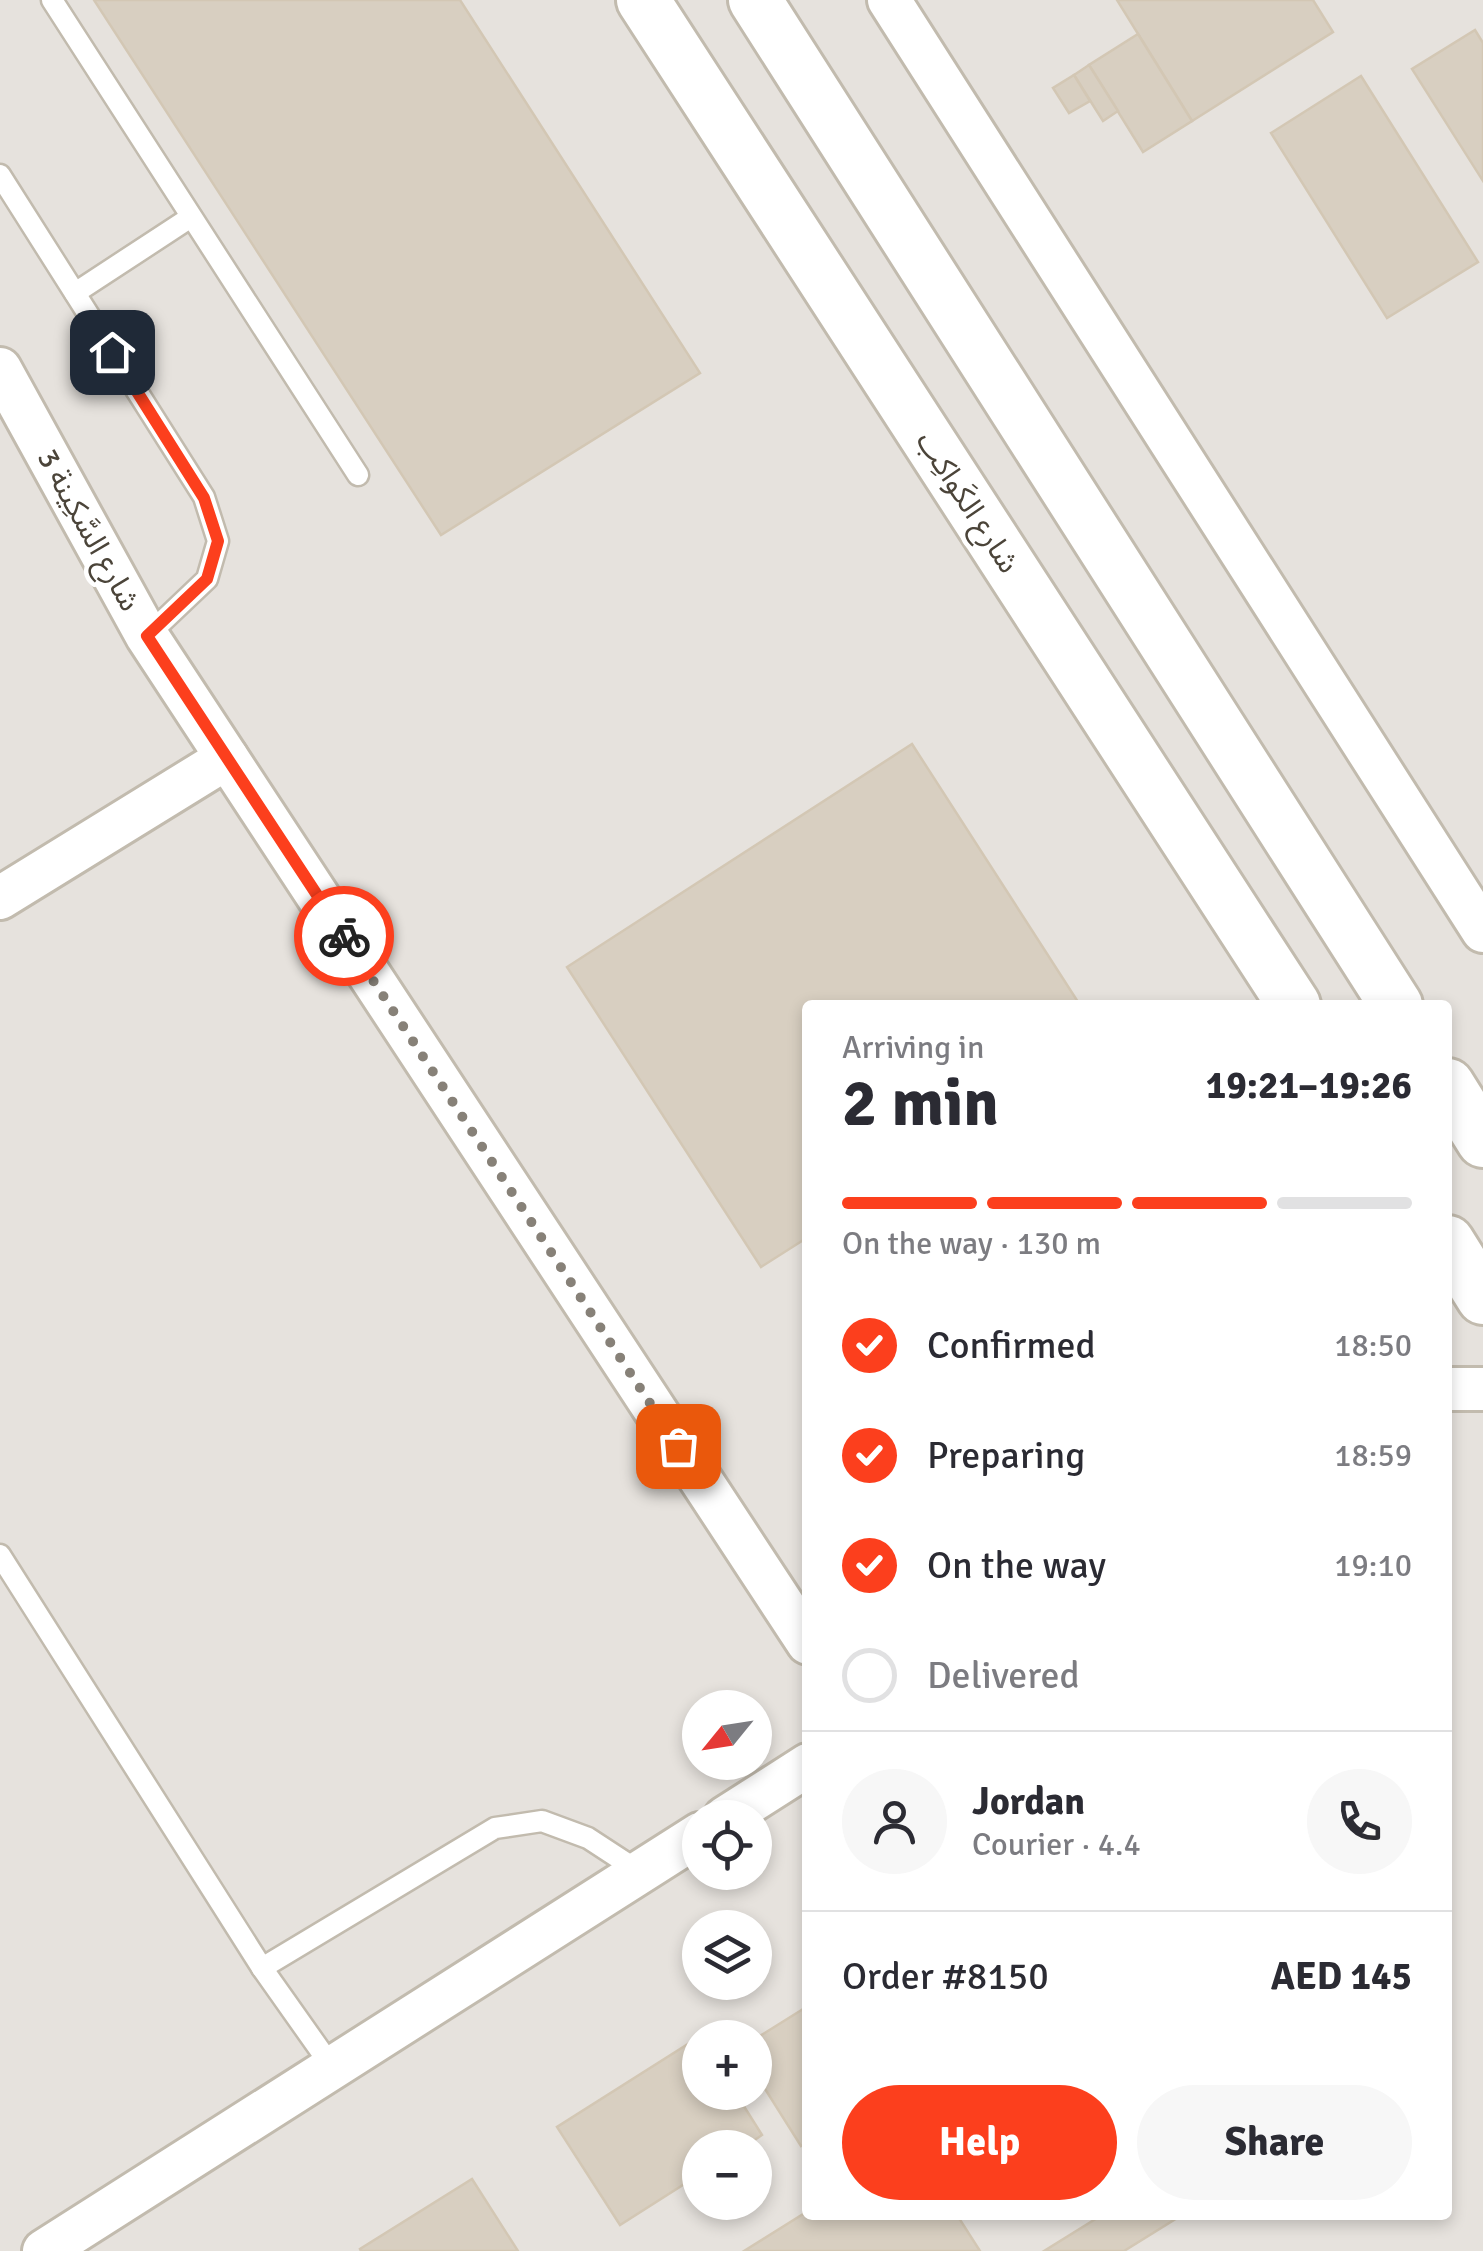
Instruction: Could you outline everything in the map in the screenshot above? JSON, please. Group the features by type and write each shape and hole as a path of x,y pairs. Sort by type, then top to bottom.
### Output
{"street":[{"name":"شارع الكَواكِب","path":"643,0 1291,1000"},
{"path":"755,0 1393,1000"},
{"path":"889,0 1483,931"},
{"name":"شارع السَّكِينة 3","path":"0,369 147,636 802,1634"},
{"path":"0,898 227,758"},
{"path":"1452,1091 1483,1141"},
{"path":"1452,1266 1483,1298"},
{"path":"1452,1389 1483,1389"},
{"path":"754,1800 802,1769"},
{"path":"44,2251 682,1845"}],"lane":[{"path":"52,0 358,476"},
{"path":"0,174 204,498 218,541 207,579 147,636"},
{"path":"75,294 191,217"},
{"path":"0,1555 262,1968 332,2066"},
{"path":"262,1968 495,1828 542,1821 588,1838 640,1872"}],"shaded area":[{"path":"0,0 1483,0 1483,2251 0,2251"}],"building":[{"path":"94,0 460,0 700,373 441,535"},
{"path":"1117,0 1313,0 1333,32 1192,121"},
{"path":"1475,30 1483,43 1483,181 1412,69"},
{"path":"1138,34 1192,121 1143,152 1089,65"},
{"path":"1089,65 1118,111 1103,121 1074,75"},
{"path":"1074,75 1090,101 1069,113 1053,88"},
{"path":"1361,76 1478,262 1387,318 1271,133"},
{"path":"912,744 1077,1000 802,1000 802,1241 761,1267 567,967"},
{"path":"802,2010 802,2145 772,2100 772,2028"},
{"path":"682,2048 682,2110 746,2110 759,2130 682,2130 682,2185 620,2225 557,2127"},
{"path":"472,2179 518,2251 361,2251 360,2249"},
{"path":"802,2215 802,2220 960,2220 980,2251 744,2251"},
{"path":"1094,2220 1174,2220 1124,2251 1044,2251"}],"way so far":[{"path":"344,936 678,1446"}],"route":[{"path":"112,352 204,498 218,541 207,579 147,636 344,936"}]}
